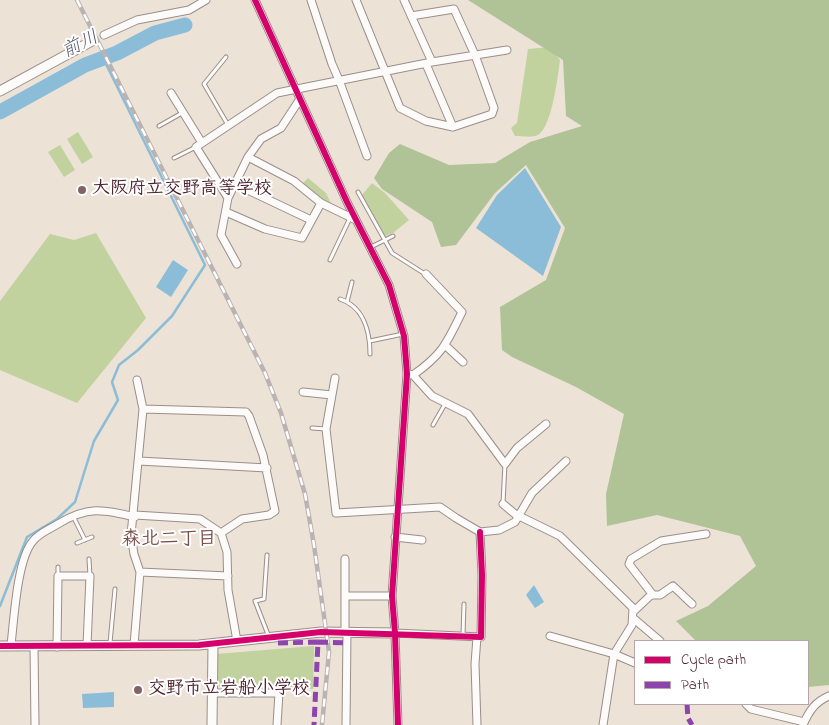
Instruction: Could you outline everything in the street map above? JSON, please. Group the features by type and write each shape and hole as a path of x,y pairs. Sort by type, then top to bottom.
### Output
{"street":[{"path":"104,35 137,20 183,12 206,0"},
{"path":"255,0 353,219 370,247 388,285 403,334 410,375 396,510 392,596 396,632 398,725"},
{"path":"311,0 366,156"},
{"path":"356,0 400,108 426,121 453,127 492,114 494,108 475,55 454,9 411,16"},
{"path":"404,0 453,127"},
{"path":"0,91 92,41"},
{"path":"199,145 277,93 295,88 507,50"},
{"path":"171,93 184,112 199,145 228,198"},
{"path":"238,264 221,235 228,198 248,157 261,138 281,128 300,99"},
{"path":"248,157 294,181 321,203 353,219"},
{"path":"235,184 311,220"},
{"path":"226,212 265,229 302,238 321,203"},
{"path":"410,375 437,358 446,346 462,312 426,274"},
{"path":"446,346 463,362"},
{"path":"410,375 432,396 468,414 505,464 516,448 546,424"},
{"path":"335,378 326,429 336,513 440,506 480,532 498,530 515,522 532,492 550,479 566,461"},
{"path":"134,645 140,572 134,554 132,534 144,410 137,380"},
{"path":"303,392 332,395"},
{"path":"144,410 246,412 266,468 275,510 274,513 242,519 221,533"},
{"path":"139,461 266,468"},
{"path":"502,504 518,516 560,536 633,608 632,625 614,654 603,725"},
{"path":"11,645 24,561 32,542 72,516 87,510 104,510 135,516 200,519 221,533 228,552 231,613 237,641"},
{"path":"0,646 57,647 213,644 321,632 396,632 481,637 482,575 480,532"},
{"path":"653,595 629,564 631,560 661,541 706,534"},
{"path":"394,537 422,540"},
{"path":"345,559 346,725"},
{"path":"140,572 228,576"},
{"path":"57,647 58,576 90,576 86,646"},
{"path":"633,615 653,595 660,595 673,586 692,604"},
{"path":"345,596 392,596"},
{"path":"633,615 659,640"},
{"path":"550,636 614,654 634,663"},
{"path":"477,637 475,664 477,725"},
{"path":"212,725 213,644"},
{"path":"34,646 35,725"},
{"path":"213,693 279,693 277,725"},
{"path":"747,705 751,709 803,723 818,701 829,696"}],"lane":[{"path":"226,57 204,84 228,126"},
{"path":"159,126 184,112"},
{"path":"174,158 199,145"},
{"path":"358,192 392,252 426,274"},
{"path":"330,260 353,219"},
{"path":"370,247 393,236"},
{"path":"347,302 352,282"},
{"path":"340,300 347,302 365,320 370,341 370,354"},
{"path":"370,341 403,334"},
{"path":"433,425 446,403"},
{"path":"312,428 326,429"},
{"path":"502,504 505,464"},
{"path":"72,516 85,540"},
{"path":"77,544 92,537"},
{"path":"267,555 264,598 255,601 270,637"},
{"path":"89,559 90,576"},
{"path":"58,567 58,576"},
{"path":"110,646 115,589"},
{"path":"462,636 464,604"}],"green space":[{"path":"468,0 829,0 829,685 809,687 809,640 695,640 676,621 708,606 756,566 740,536 657,515 607,526 606,494 624,414 576,387 512,357 502,350 500,307 546,280 565,228 526,165 495,193 456,245 441,247 432,222 382,189 374,178 389,153 400,144 449,165 495,163 530,142 582,126 566,116 563,60"},
{"path":"550,47 560,60 551,112 543,130 538,135 530,137 515,136 511,128 517,123 528,49"},
{"path":"78,132 93,157 82,164 67,139"},
{"path":"60,145 75,170 64,177 48,152"},
{"path":"308,178 326,193 332,206 303,183"},
{"path":"372,183 385,193 409,220 393,233 385,236 362,195"},
{"path":"96,233 146,318 77,403 0,370 0,301 50,234 74,240"},
{"path":"314,646 313,689 222,689 216,684 216,654"}],"water":[{"path":"525,168 561,227 543,276 476,228 497,195"},
{"path":"173,260 188,270 171,297 156,287"},
{"path":"534,585 544,602 535,608 526,595"},
{"path":"114,692 114,707 83,708 82,694"}],"waterway":[{"name":"前川","path":"0,112 85,65 117,53 155,33 185,25"},
{"path":"0,606 27,537 57,519 75,502 94,441 118,400 112,382 119,365 138,350 172,316 205,265 103,58"}],"railway":[{"path":"77,0 265,373 281,413 305,494 329,652 322,725"}],"marked path":[{"path":"318,642 347,643"},
{"path":"278,643 318,642 314,725"},
{"path":"687,705 688,718 692,725"}],"cycle path":[{"path":"255,0 347,202 389,285 404,336 407,374 392,596 398,725"},
{"path":"0,646 199,645 321,632 481,637 482,575 480,532"}],"place":[{"name":"大阪府立交野高等学校","path":"82,190"},
{"name":"交野市立岩船小学校","path":"138,690"}],"district":[{"name":"森北二丁目","path":"169,541"}]}
